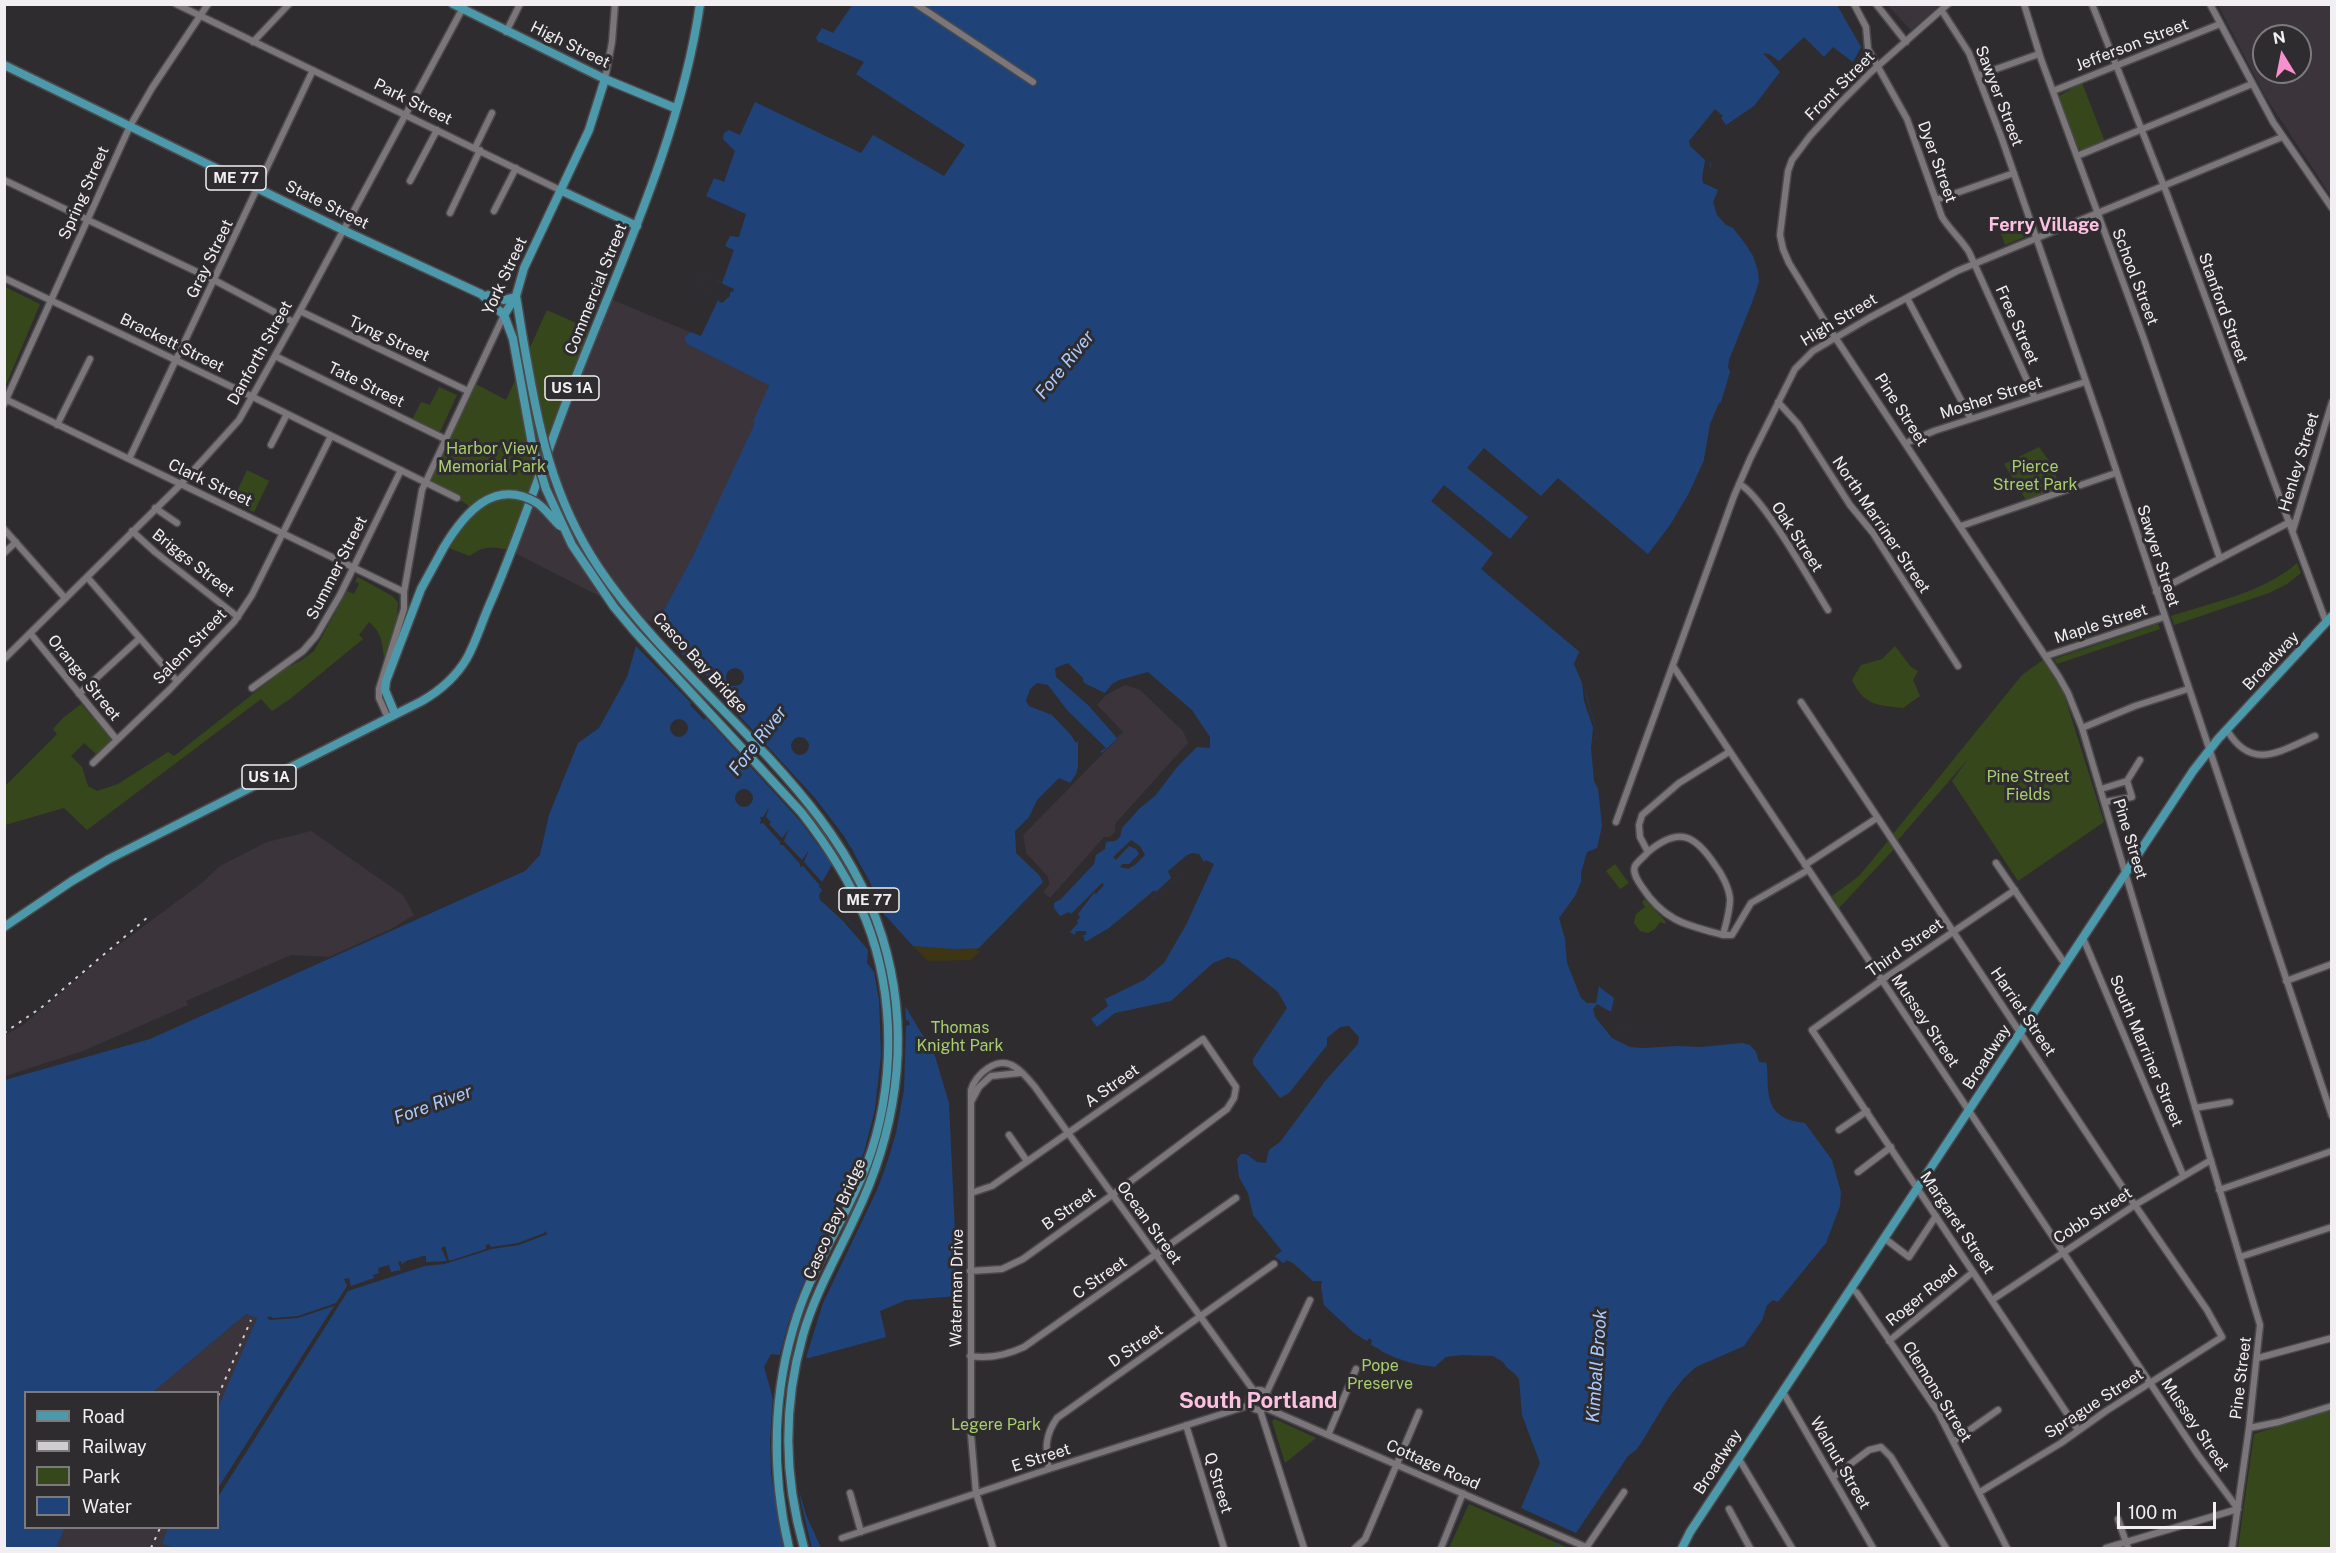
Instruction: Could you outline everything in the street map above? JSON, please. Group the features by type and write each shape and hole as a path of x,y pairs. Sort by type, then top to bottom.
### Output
{"main road":[{"name":"High Street","path":"453,4 464,7 506,32 605,79 675,108"},
{"name":"Commercial Street","path":"391,716 434,694 454,676 468,656 504,571 568,398 637,226 691,53 700,4"},
{"name":"State Street","path":"4,65 342,230 481,294 504,315"},
{"name":"York Street","path":"504,315 516,296 524,268 589,130 605,79"},
{"name":"Park Street","path":"562,190 637,226"},
{"path":"481,294 504,300 516,296"},
{"name":"Casco Bay Bridge","path":"516,296 546,457 562,499 586,547 629,608 801,795 831,833 853,866 866,893 889,963 898,1015 899,1046 897,1077 886,1136 867,1191 811,1311 798,1354 791,1391 788,1422 789,1470 797,1525 804,1548"},
{"name":"Casco Bay Bridge","path":"504,315 513,339 532,444 546,489 572,545 614,607 801,812 823,841 846,879 866,921 877,959 884,990 888,1038 885,1084 878,1128 856,1189 804,1298 780,1381 776,1459 780,1506 789,1548"},
{"path":"391,716 385,690 386,681 421,589 458,525 474,508 487,500 498,496 516,496 534,502 564,529"},
{"name":"Broadway","path":"1682,1548 1738,1459 2186,782 2227,730 2329,619"},
{"name":"US 1A","path":"4,927 72,881 123,851 391,716"},
{"name":"Broadway","path":"1676,1548 1690,1532"}],"street":[{"name":"Park Street","path":"176,4 562,190"},
{"name":"Spring Street","path":"5,401 130,126 152,88 208,4"},
{"path":"253,42 289,4"},
{"path":"506,32 520,4"},
{"name":"York Street","path":"605,79 612,42 615,4"},
{"path":"916,4 1033,82"},
{"name":"Dyer Street","path":"1854,4 1866,27 1868,49 1907,119 1942,217 1964,243 1975,264"},
{"path":"1876,4 1906,42"},
{"name":"Front Street","path":"1784,207 1788,171 1792,160 1810,136 1852,90 1948,4"},
{"name":"School Street","path":"2024,4 2039,54 2144,339 2220,559"},
{"name":"Stanford Street","path":"2092,4 2164,186 2267,467 2329,619"},
{"path":"2210,4 2282,136 2331,208"},
{"name":"Danforth Street","path":"4,659 181,484 227,435 253,397 464,7"},
{"name":"Sawyer Street","path":"1942,11 1969,52 2014,173 2210,750 2331,1116"},
{"name":"Jefferson Street","path":"2053,91 2220,24"},
{"path":"1979,75 2039,54"},
{"name":"Gray Street","path":"129,459 314,70"},
{"path":"2077,156 2252,84"},
{"path":"450,213 492,113"},
{"path":"410,181 437,130"},
{"name":"High Street","path":"1616,822 1739,484 1799,363 1836,337 1975,264 2282,136"},
{"path":"494,211 516,168"},
{"path":"1936,200 2014,173"},
{"path":"4,180 214,280 293,322"},
{"name":"Pine Street","path":"1784,207 1780,235 1783,249 1793,270 2046,656 2068,693 2082,728 2260,1325 2258,1358 2232,1548"},
{"name":"Free Street","path":"1975,264 2035,398"},
{"name":"Brackett Street","path":"4,278 457,498"},
{"path":"1907,298 1971,419"},
{"name":"Tyng Street","path":"300,311 468,391"},
{"name":"York Street","path":"391,716 380,699 379,688 404,609 404,592 425,482 504,315"},
{"name":"Tate Street","path":"275,356 445,439"},
{"path":"57,425 90,359"},
{"name":"Mosher Street","path":"1906,443 2085,382"},
{"name":"Clark Street","path":"5,401 404,592"},
{"name":"North Marriner Street","path":"1778,402 1798,424 1850,505 1873,533 1958,666"},
{"name":"Henley Street","path":"2293,530 2331,402"},
{"path":"271,445 288,414"},
{"name":"Salem Street","path":"93,763 225,633 238,617 252,595 331,436"},
{"name":"Summer Street","path":"252,688 303,651 316,636 354,567 401,470"},
{"path":"1961,526 2116,473"},
{"name":"Oak Street","path":"1739,484 1746,486 1763,508 1828,610"},
{"path":"155,508 177,523"},
{"path":"2156,592 2290,522"},
{"path":"4,529 65,598"},
{"name":"Briggs Street","path":"132,531 238,617"},
{"path":"4,553 16,542"},
{"path":"87,577 177,681"},
{"name":"Maple Street","path":"2046,656 2164,617"},
{"name":"Orange Street","path":"30,633 117,740"},
{"path":"79,694 140,638"},
{"name":"Mussey Street","path":"1673,666 2198,1455 2238,1509"},
{"path":"2082,728 2135,706 2188,689"},
{"name":"Harriet Street","path":"1801,702 2207,1310 2222,1337"},
{"path":"2227,730 2238,745 2260,756 2271,755 2315,736"},
{"path":"1648,852 1640,837 1639,825 1642,815 1679,783 1729,752"},
{"path":"2101,789 2127,781 2140,760"},
{"path":"2105,802 2132,797 2127,781"},
{"path":"1723,935 1730,897 1719,870 1705,849 1695,840 1685,836 1667,839 1648,852 1635,865 1636,878 1656,905 1672,919 1723,935 1732,935 1751,903 1807,868 1877,818"},
{"path":"1996,863 2065,964"},
{"name":"Third Street","path":"1812,1030 2015,890"},
{"name":"South Marriner Street","path":"2083,938 2183,1175"},
{"path":"2286,981 2331,964"},
{"name":"Margaret Street","path":"1812,1030 2078,1430"},
{"name":"A Street","path":"971,1193 988,1189 1203,1039 1234,1081 1236,1088 1231,1104"},
{"name":"Waterman Drive","path":"993,1548 976,1493 971,1435 972,1101 979,1087 991,1076 1020,1073"},
{"name":"Ocean Street","path":"1020,1073 1035,1087 1069,1133 1254,1391"},
{"path":"2195,1108 2230,1102"},
{"name":"B Street","path":"970,1271 997,1270 1012,1265 1112,1195 1231,1104"},
{"path":"1839,1130 1867,1111"},
{"path":"1009,1135 1027,1161"},
{"path":"1858,1172 1891,1147"},
{"path":"2219,1190 2331,1151"},
{"name":"Cobb Street","path":"1992,1300 2063,1251 2183,1175 2211,1160"},
{"name":"C Street","path":"970,1356 1002,1355 1024,1347 1236,1198"},
{"path":"1884,1238 1909,1257 1936,1216"},
{"path":"2240,1257 2331,1227"},
{"name":"D Street","path":"1049,1469 1045,1444 1049,1429 1057,1418 1274,1264"},
{"name":"Roger Road","path":"1889,1341 1973,1272"},
{"name":"Clemons Street","path":"1851,1288 1857,1293 1934,1405 2007,1548"},
{"path":"1266,1394 1310,1300"},
{"name":"Sprague Street","path":"1980,1492 2222,1337"},
{"path":"2258,1358 2331,1338"},
{"path":"1328,1436 1356,1369"},
{"path":"1263,1409 1254,1409 1250,1406 1250,1396 1254,1391 1261,1390 1269,1399 1263,1409 1304,1548"},
{"name":"Walnut Street","path":"1783,1392 1873,1548"},
{"name":"E Street","path":"842,1538 1049,1469 1250,1406"},
{"path":"2249,1428 2279,1422 2331,1406"},
{"name":"Cottage Road","path":"1263,1409 1463,1493 1585,1548"},
{"path":"1954,1441 1998,1410"},
{"path":"1355,1548 1365,1539 1419,1412"},
{"name":"Q Street","path":"1186,1425 1224,1548"},
{"path":"1833,1478 1869,1450 1881,1447 1891,1457 1946,1548"},
{"path":"1738,1459 1792,1548"},
{"path":"1585,1548 1624,1492"},
{"path":"850,1493 861,1532"},
{"path":"1441,1548 1463,1493"},
{"path":"1730,1509 1750,1548"},
{"path":"2106,1548 2127,1546 2238,1509"},
{"path":"2118,1519 2127,1546"}],"shaded area":[{"path":"1887,5 1940,5 1911,30"},
{"path":"2218,5 2331,5 2331,196 2259,84 2312,84 2312,24 2252,24 2252,71"},
{"path":"608,298 690,332 684,338 687,344 769,384 765,395 777,401 656,625 511,551"},
{"path":"1125,685 1140,690 1183,731 1188,743 1115,824 1115,832 1110,837 1104,837 1050,898 1043,892 1049,885 1048,877 1026,853 1023,835 1123,733 1097,705 1107,694"},
{"path":"311,831 403,895 414,915 391,929 329,957 291,955 186,1001 188,1005 83,1051 5,1076 5,1035 23,1025 112,950 203,882 220,866 267,842"},
{"path":"246,1314 257,1318 219,1410 219,1391 154,1391"},
{"path":"65,1529 169,1529 162,1544 174,1548 56,1548"}],"green space":[{"path":"2082,83 2105,142 2082,151 2078,148 2059,96"},
{"path":"2023,219 2029,235 2005,245 1999,228"},
{"path":"5,287 40,304 5,387"},
{"name":"Harbor View Memorial Park","path":"547,310 594,331 511,551 489,547 470,556 449,548 475,510 425,482 472,382 506,400"},
{"path":"439,387 457,395 440,432 412,420 421,402 430,405"},
{"name":"Pierce Street Park","path":"2039,447 2052,465 2061,489 2026,500 2004,464"},
{"path":"247,470 269,481 254,512 232,502"},
{"path":"2297,563 2301,573 2287,584 2269,593 2174,625 2171,616 2253,589 2269,582"},
{"path":"358,577 392,596 398,602 397,619 384,658 379,634 369,622 359,635 363,639 290,699 272,711 261,699 87,830 64,808 5,825 4,787 57,734 53,729 63,718 81,704 113,740 96,754 84,743 71,756 82,767 88,786 97,791 118,784 168,752 174,756 286,668 314,651 347,591 354,594 359,584 355,581"},
{"path":"2158,624 2160,629 2057,664 2054,659"},
{"path":"1895,646 1911,667 1918,671 1913,680 1920,696 1903,708 1873,703 1862,695 1852,680 1861,665 1882,659"},
{"name":"Pine Street Fields","path":"2043,660 2063,691 2104,822 2018,881 1952,781 1968,759 1898,840 1893,834 2022,675"},
{"path":"1888,841 1894,849 1839,908 1832,896 1859,876"},
{"path":"1615,864 1629,883 1620,889 1606,871"},
{"path":"1645,899 1666,922 1665,924 1660,922 1648,933 1640,931 1634,923 1636,914 1645,907 1642,902"},
{"path":"2331,1410 2331,1548 2238,1548 2254,1434"},
{"path":"1275,1419 1316,1438 1285,1463 1272,1421"},
{"path":"1469,1504 1568,1548 1449,1548"}],"sand":[{"path":"912,936 990,942 971,960 928,961 913,946"}],"water":[{"name":"Fore River","path":"853,4 1837,5 1861,47 1853,62 1833,47 1824,57 1804,37 1779,61 1763,53 1780,72 1754,106 1726,125 1717,112 1693,143 1711,163 1710,183 1718,186 1720,208 1757,259 1762,280 1742,331 1704,460 1689,493 1670,525 1576,649 1582,654 1579,665 1597,734 1594,751 1602,826 1597,848 1588,860 1584,885 1570,915 1595,979 1601,988 1614,998 1611,1012 1622,1028 1641,1034 1756,1040 1763,1050 1767,1063 1770,1101 1776,1111 1787,1119 1805,1123 1832,1160 1841,1192 1840,1206 1826,1243 1768,1314 1746,1347 1699,1371 1636,1450 1628,1456 1576,1533 1521,1508 1540,1463 1522,1415 1519,1379 1514,1373 1498,1361 1485,1356 1446,1357 1435,1367 1408,1362 1374,1347 1329,1313 1322,1302 1321,1290 1289,1261 1283,1263 1273,1255 1248,1218 1245,1191 1239,1187 1232,1161 1240,1153 1250,1152 1262,1158 1351,1042 1351,1034 1335,1040 1282,1103 1248,1062 1283,1006 1229,963 1215,968 1173,1004 1171,1001 1115,1013 1097,1027 1091,1019 1108,1006 1103,995 1136,978 1161,961 1200,872 1193,861 1152,899 1086,944 1074,945 1051,905 1106,839 1113,839 1118,825 1192,738 1139,684 1121,684 1105,693 1080,681 1067,670 1063,674 1122,734 1102,753 1044,693 1039,698 1078,739 1078,766 1070,783 1021,833 1023,854 1046,881 984,948 954,949 913,946 884,914 851,847 828,872 819,887 862,934 935,1056 949,1103 958,1296 906,1300 880,1311 886,1337 809,1358 771,1354 764,1367 806,1515 821,1548 174,1548 162,1544 168,1529 219,1529 219,1406 257,1318 246,1314 154,1391 24,1391 24,1529 65,1529 56,1548 5,1548 5,1080 150,1039 525,871 540,855 549,815 578,743 599,728 627,677 636,646 656,625 694,554 755,423 753,422 769,385 687,344 684,338 690,332 701,336 719,298 697,288 702,274 722,283 734,250 725,246 730,236 739,237 746,214 706,196 714,178 724,182 735,151 723,139 724,133 729,130 740,135 755,102 861,153 873,135 944,176 965,145 856,74 864,62 819,43 816,38 822,28 833,33"}],"pier":[{"path":"1715,109 1723,116 1721,118 1716,115 1696,139 1696,143 1710,158 1710,178 1724,192 1722,207 1760,258 1764,275 1764,281 1737,351 1732,374 1728,368 1729,360 1759,282 1753,256 1733,228 1726,225 1717,215 1713,202 1718,190 1703,183 1705,160 1690,146 1689,141"},
{"path":"702,274 734,289 733,292 730,292 730,296 722,303 718,301 719,298 697,288"},
{"path":"1723,402 1715,424 1707,460 1704,459 1710,424 1719,403"},
{"path":"1484,448 1541,496 1558,478 1649,555 1576,649 1481,569 1493,553 1431,501 1444,485 1510,539 1528,517 1467,468"},
{"path":"654,622 688,661 694,662 718,692 722,689 729,695 725,700 815,798 844,836 869,880 886,921 850,852 835,870 828,872 832,864 800,821 706,718 704,720 690,705 691,703 634,644"},
{"path":"1579,652 1582,654 1581,665 1587,698 1597,734 1598,789 1594,781 1591,748 1593,728 1584,701 1582,683 1574,664"},
{"path":"1068,663 1083,678 1084,685 1078,684 1066,673 1123,732 1117,738 1088,705 1056,677 1055,668"},
{"path":"735,668 741,671 744,677 741,683 735,686 729,683 726,677 729,671"},
{"path":"1148,672 1192,710 1210,737 1210,748 1197,747 1178,766 1155,796 1140,808 1122,828 1120,837 1115,841 1106,842 1105,849 1096,855 1094,864 1061,899 1054,903 1054,908 1060,916 1069,912 1071,914 1102,883 1104,885 1096,894 1094,893 1078,914 1080,917 1078,923 1070,932 1075,935 1076,931 1086,931 1086,935 1083,935 1085,942 1109,928 1152,892 1155,890 1156,892 1171,878 1168,871 1187,855 1199,854 1204,862 1206,860 1214,864 1186,925 1164,963 1144,980 1105,999 1102,993 1139,974 1159,959 1187,901 1198,872 1197,868 1190,864 1130,919 1087,947 1074,948 1049,905 1058,890 1104,837 1110,837 1115,833 1116,823 1188,743 1189,739 1185,731 1139,687 1132,683 1124,684 1107,695 1105,693 1112,684 1119,680"},
{"path":"1037,683 1048,685 1067,710 1106,748 1100,752 1044,697 1049,707 1080,738 1076,743 1052,715 1029,706 1026,701 1030,689"},
{"path":"679,719 685,722 688,728 685,734 679,737 673,734 670,728 673,722"},
{"path":"800,737 806,740 809,746 806,752 800,755 794,752 791,746 794,740"},
{"path":"1059,778 1073,784 1023,835 1026,853 1047,876 1049,882 1047,887 983,951 976,951 1043,882 1039,875 1016,853 1015,831 1029,817 1037,800"},
{"path":"744,789 750,792 753,798 750,804 744,807 738,804 735,798 738,792"},
{"path":"769,807 766,817 771,822 769,824 782,838 789,829 784,841 802,860 809,850 804,862 823,883 821,887 803,866 800,867 800,864 783,845 780,845 780,842 763,823 760,824 759,817 763,817"},
{"path":"1131,840 1140,846 1145,855 1128,869 1120,867 1122,864 1129,864 1139,854 1136,849 1129,846 1116,860 1113,857"},
{"path":"1597,848 1590,860 1586,886 1574,911 1584,914 1589,927 1590,934 1583,942 1582,948 1599,986 1596,1003 1587,1003 1581,998 1567,963 1565,939 1559,918 1575,896 1581,882 1587,852"},
{"path":"822,890 863,935 862,930 864,932 905,999 906,1020 910,1025 906,1026 904,1090 888,1160 878,1188 823,1303 805,1361 779,1358 801,1288 849,1190 864,1152 875,1109 881,1055 879,1000 874,972 867,963 868,950 843,921 820,900 819,895"},
{"path":"1228,957 1238,960 1278,992 1287,1008 1253,1059 1253,1064 1280,1098 1289,1093 1327,1045 1327,1038 1340,1027 1349,1026 1359,1037 1358,1044 1326,1080 1280,1142 1269,1150 1266,1163 1257,1162 1246,1154 1241,1154 1237,1159 1239,1177 1248,1193 1253,1215 1282,1251 1272,1258 1245,1219 1242,1193 1235,1184 1230,1161 1243,1151 1260,1155 1265,1144 1277,1134 1313,1090 1348,1041 1348,1036 1337,1042 1292,1098 1281,1105 1274,1103 1245,1062 1279,1007 1275,1003 1276,1000 1268,998 1233,968 1226,966 1214,972 1175,1007 1171,1007 1171,1001 1213,963"},
{"path":"1597,1004 1611,1012 1622,1028 1641,1034 1753,1037 1759,1040 1764,1052 1767,1053 1769,1063 1759,1062 1756,1052 1750,1045 1742,1043 1700,1047 1630,1047 1612,1038 1595,1017 1593,1009"},
{"path":"545,1231 548,1234 519,1245 492,1249 445,1264 425,1266 348,1291 219,1495 219,1486 334,1306 298,1318 270,1320 267,1318 270,1316 273,1318 298,1316 336,1303 347,1286 344,1279 349,1278 351,1286 374,1278 373,1275 379,1273 378,1268 389,1265 391,1272 401,1270 398,1262 401,1261 403,1269 402,1264 406,1261 423,1256 426,1256 426,1262 447,1261 441,1248 445,1246 449,1261 486,1249 486,1245 489,1244 491,1247 518,1243"},
{"path":"1286,1260 1293,1263 1313,1281 1322,1281 1324,1305 1354,1333 1367,1341 1369,1338 1372,1340 1371,1345 1381,1350 1379,1354 1333,1321 1322,1308 1318,1291 1289,1264 1284,1265"},
{"path":"1773,1300 1778,1302 1750,1346 1692,1379 1643,1447 1638,1448 1669,1397 1683,1379 1696,1367 1744,1346 1762,1320 1767,1305"},
{"path":"1493,1356 1503,1362 1510,1372 1485,1359 1448,1360 1435,1367 1446,1357"},
{"path":"773,1393 797,1475 812,1548 783,1548 771,1474 770,1440"}],"waterway":[{"name":"Kimball Brook","path":"1556,1548 1558,1544"}],"railway":[{"path":"4,1033 42,1007 148,917"},
{"path":"219,1394 251,1320"},
{"path":"151,1548 160,1529"}],"district":[{"name":"Ferry Village","path":"2044,225"},
{"name":"South Portland","path":"1258,1401"}],"park label":[{"name":"Thomas Knight Park","path":"960,1037"},
{"name":"Pope Preserve","path":"1380,1375"},
{"name":"Legere Park","path":"996,1425"}]}
